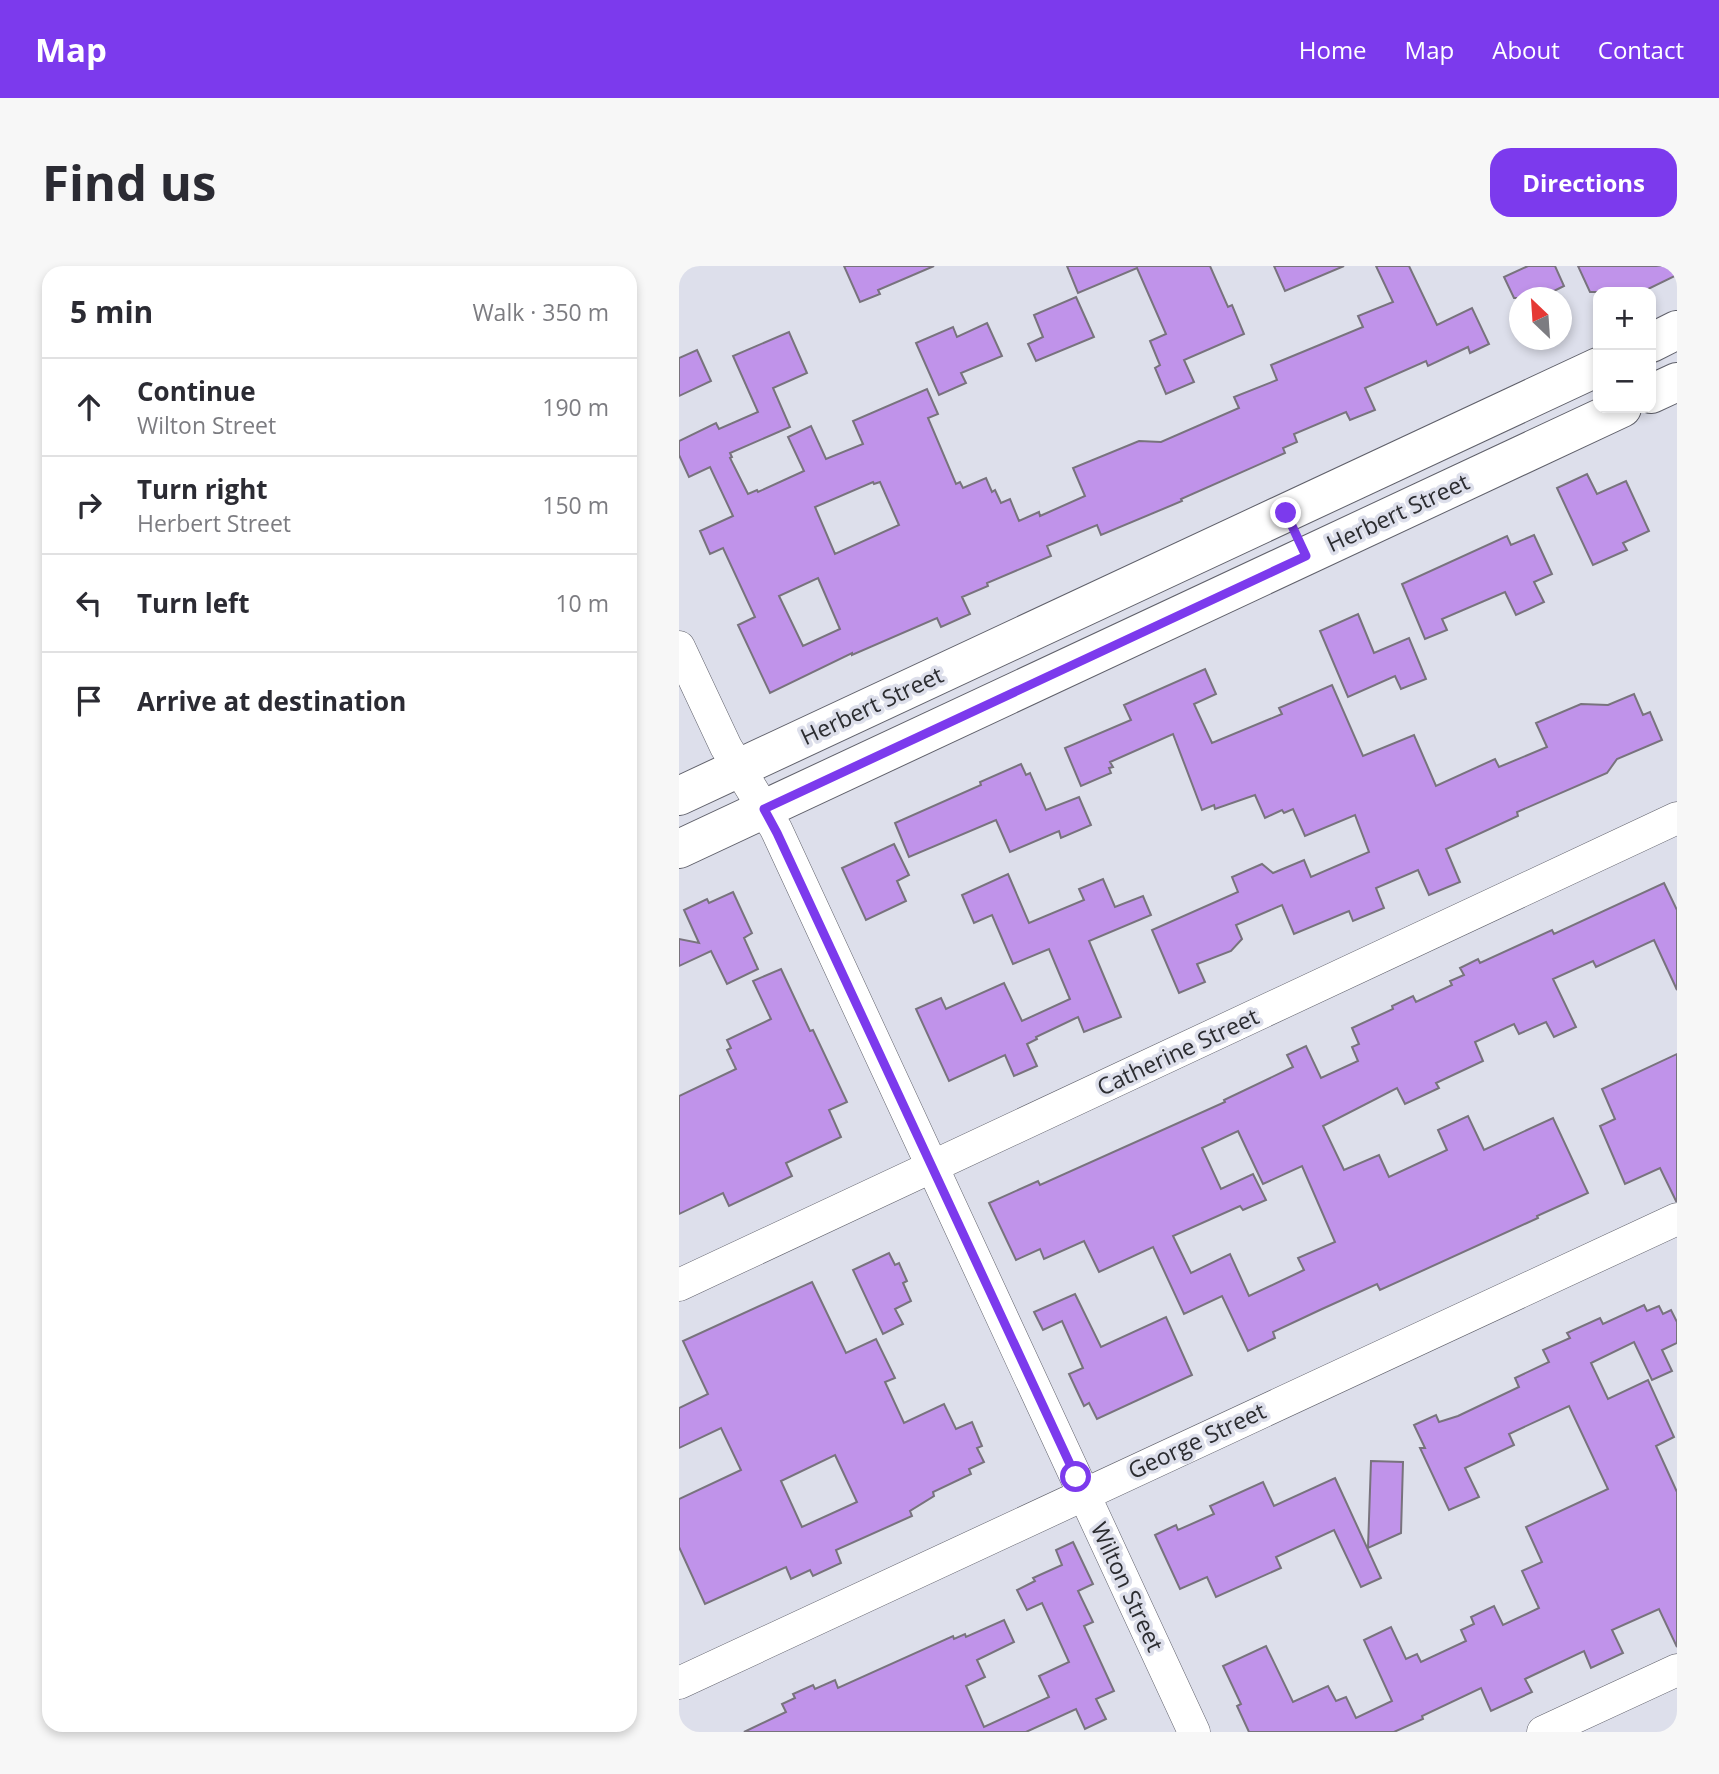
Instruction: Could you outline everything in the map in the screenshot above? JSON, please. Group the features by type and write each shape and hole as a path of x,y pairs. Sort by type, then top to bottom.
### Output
{"street":[{"path":"1656,340 1677,330"},
{"name":"Herbert Street","path":"679,796 1593,369"},
{"path":"1656,392 1677,382"},
{"name":"Herbert Street","path":"679,849 1611,413"},
{"path":"1286,513 1306,556"},
{"name":"Wilton Street","path":"679,647 726,747 777,833 1194,1732"},
{"name":"Catherine Street","path":"679,1286 1677,818"},
{"name":"George Street","path":"679,1683 1677,1219"},
{"path":"1543,1732 1677,1670"}],"building":[{"path":"844,266 934,266 878,290 880,294 860,302"},
{"path":"1067,266 1210,266 1228,307 1232,305 1244,334 1184,360 1194,382 1166,394 1155,368 1160,365 1150,341 1166,334 1137,268 1078,293"},
{"path":"1274,266 1344,266 1285,291"},
{"path":"1376,266 1409,266 1437,325 1472,308 1489,344 1470,353 1468,347 1428,366 1426,361 1365,388 1375,410 1350,420 1346,412 1294,434 1297,442 1283,448 1285,453 1181,499 1182,501 1101,535 1097,525 1047,546 1051,556 987,583 988,586 962,597 970,614 941,627 937,618 852,653 770,693 738,625 755,617 723,548 710,554 700,531 733,516 710,467 689,477 679,455 679,441 716,423 719,429 758,412 733,356 789,332 807,373 773,388 790,427 730,453 748,494 804,471 788,437 811,426 826,459 863,444 853,421 927,389 938,414 928,418 956,484 960,482 963,488 986,478 1001,503 1010,499 1019,521 1039,512 1040,516 1085,496 1073,468 1139,441 1161,442 1239,408 1234,397 1277,380 1271,365 1363,327 1358,316 1393,302","holes":["873,482 880,482 899,525 835,554 815,507","818,578 840,629 803,646 779,596"]},
{"path":"1528,266 1555,266 1564,286 1509,288 1504,277"},
{"path":"1578,266 1677,266 1677,275 1652,287 1593,287 1593,292 1590,292"},
{"path":"1076,297 1094,337 1036,361 1028,344 1043,337 1034,315"},
{"path":"987,323 1002,356 961,373 966,383 939,395 916,343 953,327 957,337"},
{"path":"697,350 711,381 679,396 679,358"},
{"path":"1587,474 1597,494 1626,481 1649,531 1623,543 1627,550 1593,565 1557,488"},
{"path":"1534,535 1552,574 1534,582 1544,602 1516,615 1505,592 1442,619 1447,630 1425,639 1402,584 1507,536 1511,545"},
{"path":"1358,614 1374,653 1409,638 1426,679 1401,689 1395,676 1348,697 1320,631"},
{"path":"1205,669 1216,694 1194,704 1212,743 1282,714 1279,708 1332,685 1363,756 1414,735 1436,786 1495,759 1499,767 1547,747 1536,723 1581,704 1608,705 1634,694 1643,715 1650,712 1662,740 1617,759 1607,773 1517,812 1518,816 1446,849 1460,882 1429,895 1418,870 1376,888 1384,908 1353,921 1349,911 1294,934 1282,905 1236,925 1242,939 1231,951 1197,964 1205,982 1179,993 1152,930 1238,892 1232,877 1262,864 1273,873 1304,860 1311,877 1369,852 1355,815 1305,836 1293,809 1284,813 1282,810 1265,818 1255,795 1215,809 1214,805 1202,810 1173,734 1110,762 1113,767 1109,768 1111,773 1081,786 1065,748 1131,720 1124,705"},
{"path":"1021,764 1026,775 1030,773 1046,810 1079,797 1091,825 1061,838 1059,831 1010,852 996,820 909,857 895,823"},
{"path":"894,844 909,875 897,881 906,901 866,920 842,868"},
{"path":"1008,874 1029,923 1084,900 1079,889 1103,879 1115,907 1143,896 1151,915 1089,941 1121,1017 1084,1032 1078,1017 1036,1037 1037,1039 1027,1044 1037,1066 1014,1076 1005,1055 949,1081 916,1009 941,998 946,1009 1004,983 1022,1021 1070,999 1049,949 1013,964 992,915 974,923 962,895"},
{"path":"1664,883 1677,910 1677,990 1654,940 1596,967 1593,961 1553,979 1576,1027 1554,1037 1546,1022 1519,1034 1514,1024 1475,1042 1483,1061 1436,1083 1439,1088 1405,1104 1397,1088 1323,1126 1344,1170 1379,1155 1389,1177 1447,1150 1438,1130 1468,1116 1484,1150 1553,1118 1588,1193 1380,1290 1377,1284 1322,1309 1273,1332 1275,1338 1248,1351 1222,1296 1184,1314 1153,1247 1099,1272 1084,1241 1044,1259 1040,1249 1016,1260 989,1203 1038,1181 1040,1185 1225,1102 1224,1100 1293,1067 1287,1055 1306,1046 1321,1078 1358,1061 1352,1047 1359,1044 1352,1028 1393,1009 1392,1006 1413,996 1416,1002 1452,985 1450,981 1464,975 1460,968 1478,959 1480,963 1552,930 1554,934","holes":["1238,1131 1263,1184 1302,1166 1335,1242 1298,1258 1304,1270 1249,1296 1230,1254 1191,1273 1173,1236 1240,1206 1243,1210 1266,1200 1253,1174 1221,1189 1202,1148"]},
{"path":"733,892 752,933 744,938 758,969 727,984 711,951 679,966 679,939 699,943 684,910 707,899 709,903"},
{"path":"781,969 847,1102 829,1110 841,1137 786,1163 792,1176 729,1206 723,1193 679,1214 679,1096 736,1069 727,1050 731,1048 727,1040 771,1019 753,981"},
{"path":"1677,1054 1676,1201 1660,1168 1625,1184 1600,1126 1615,1119 1602,1089"},
{"path":"889,1253 895,1265 899,1263 907,1281 903,1283 911,1301 895,1309 903,1324 883,1334 853,1270"},
{"path":"812,1282 846,1353 876,1339 895,1378 885,1382 904,1423 944,1404 956,1429 972,1422 982,1446 977,1448 984,1462 969,1469 971,1474 933,1492 934,1496 910,1511 912,1516 836,1550 841,1563 813,1576 810,1570 791,1579 786,1567 705,1604 679,1547 679,1499 741,1470 721,1428 679,1448 679,1408 708,1394 683,1341","holes":["835,1455 857,1502 802,1527 781,1481"]},
{"path":"1075,1294 1101,1347 1166,1317 1192,1375 1097,1419 1089,1403 1084,1406 1069,1374 1083,1368 1062,1321 1043,1330 1034,1312"},
{"path":"1644,1305 1647,1311 1659,1306 1663,1314 1671,1310 1677,1322 1677,1343 1662,1350 1672,1371 1652,1380 1634,1342 1591,1363 1608,1399 1648,1380 1674,1437 1656,1446 1677,1492 1677,1647 1659,1609 1612,1630 1623,1653 1591,1668 1584,1651 1525,1679 1532,1692 1491,1711 1481,1688 1394,1732 1249,1732 1237,1706 1241,1704 1223,1666 1266,1646 1293,1702 1328,1686 1336,1701 1346,1697 1356,1718 1392,1701 1364,1640 1391,1627 1406,1659 1417,1654 1421,1662 1466,1641 1461,1630 1474,1624 1471,1617 1494,1606 1503,1625 1539,1608 1522,1571 1542,1562 1526,1527 1608,1489 1569,1406 1509,1434 1514,1445 1465,1468 1479,1497 1449,1510 1420,1448 1425,1448 1414,1425 1436,1415 1439,1422 1458,1416 1519,1387 1515,1378 1549,1362 1543,1350 1570,1338 1567,1333 1600,1318 1603,1324"},
{"path":"1371,1461 1403,1462 1401,1533 1368,1548"},
{"path":"1335,1478 1381,1578 1361,1587 1334,1530 1276,1557 1281,1568 1216,1597 1207,1577 1180,1589 1155,1535 1176,1525 1178,1530 1214,1514 1210,1506 1263,1482 1274,1506"},
{"path":"1073,1542 1093,1584 1078,1591 1093,1622 1084,1626 1114,1691 1096,1699 1106,1719 1085,1729 1076,1709 1026,1732 744,1732 786,1712 782,1704 795,1698 793,1694 813,1685 815,1689 835,1680 838,1688 953,1636 954,1639 965,1634 966,1637 1004,1620 1014,1642 977,1660 985,1677 966,1686 984,1727 1049,1697 1039,1676 1069,1662 1042,1603 1027,1610 1017,1590 1035,1581 1033,1578 1062,1565 1056,1550"}],"route":[{"path":"1076,1477 764,809 1306,556 1286,513"}]}
